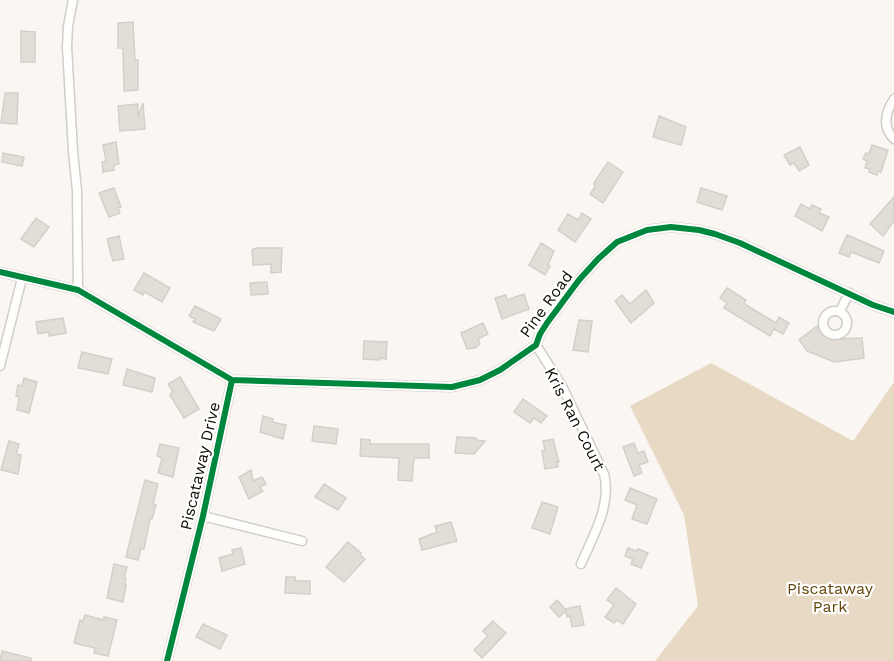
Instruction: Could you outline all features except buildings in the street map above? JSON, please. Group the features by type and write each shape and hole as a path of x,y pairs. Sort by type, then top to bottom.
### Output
{"street":[{"path":"73,0 67,47 77,191 78,290"},
{"path":"894,99 887,114 885,126 894,139"},
{"name":"Pine Road","path":"232,380 452,387 480,380 500,370 536,345 540,333 579,280 617,242 647,230 671,227 699,230 740,243 849,294 894,312"},
{"path":"0,272 78,290 232,380"},
{"path":"0,366 22,278"},
{"path":"840,311 849,294"},
{"name":"Kris Ran Court","path":"536,345 562,386 604,474 606,485 603,510 581,564"},
{"name":"Piscataway Drive","path":"166,661 203,516 232,380"},
{"path":"203,516 302,541"}],"green space":[{"name":"Piscataway Park","path":"711,363 853,441 894,382 894,661 655,661 698,606 684,515 630,406"}],"cycle path":[{"path":"232,380 452,387 480,380 500,370 536,345 547,323 579,280 617,242 647,230 671,227 699,230 740,243 873,305 894,312"},
{"path":"0,272 78,290 232,380 203,516 167,661"}]}
